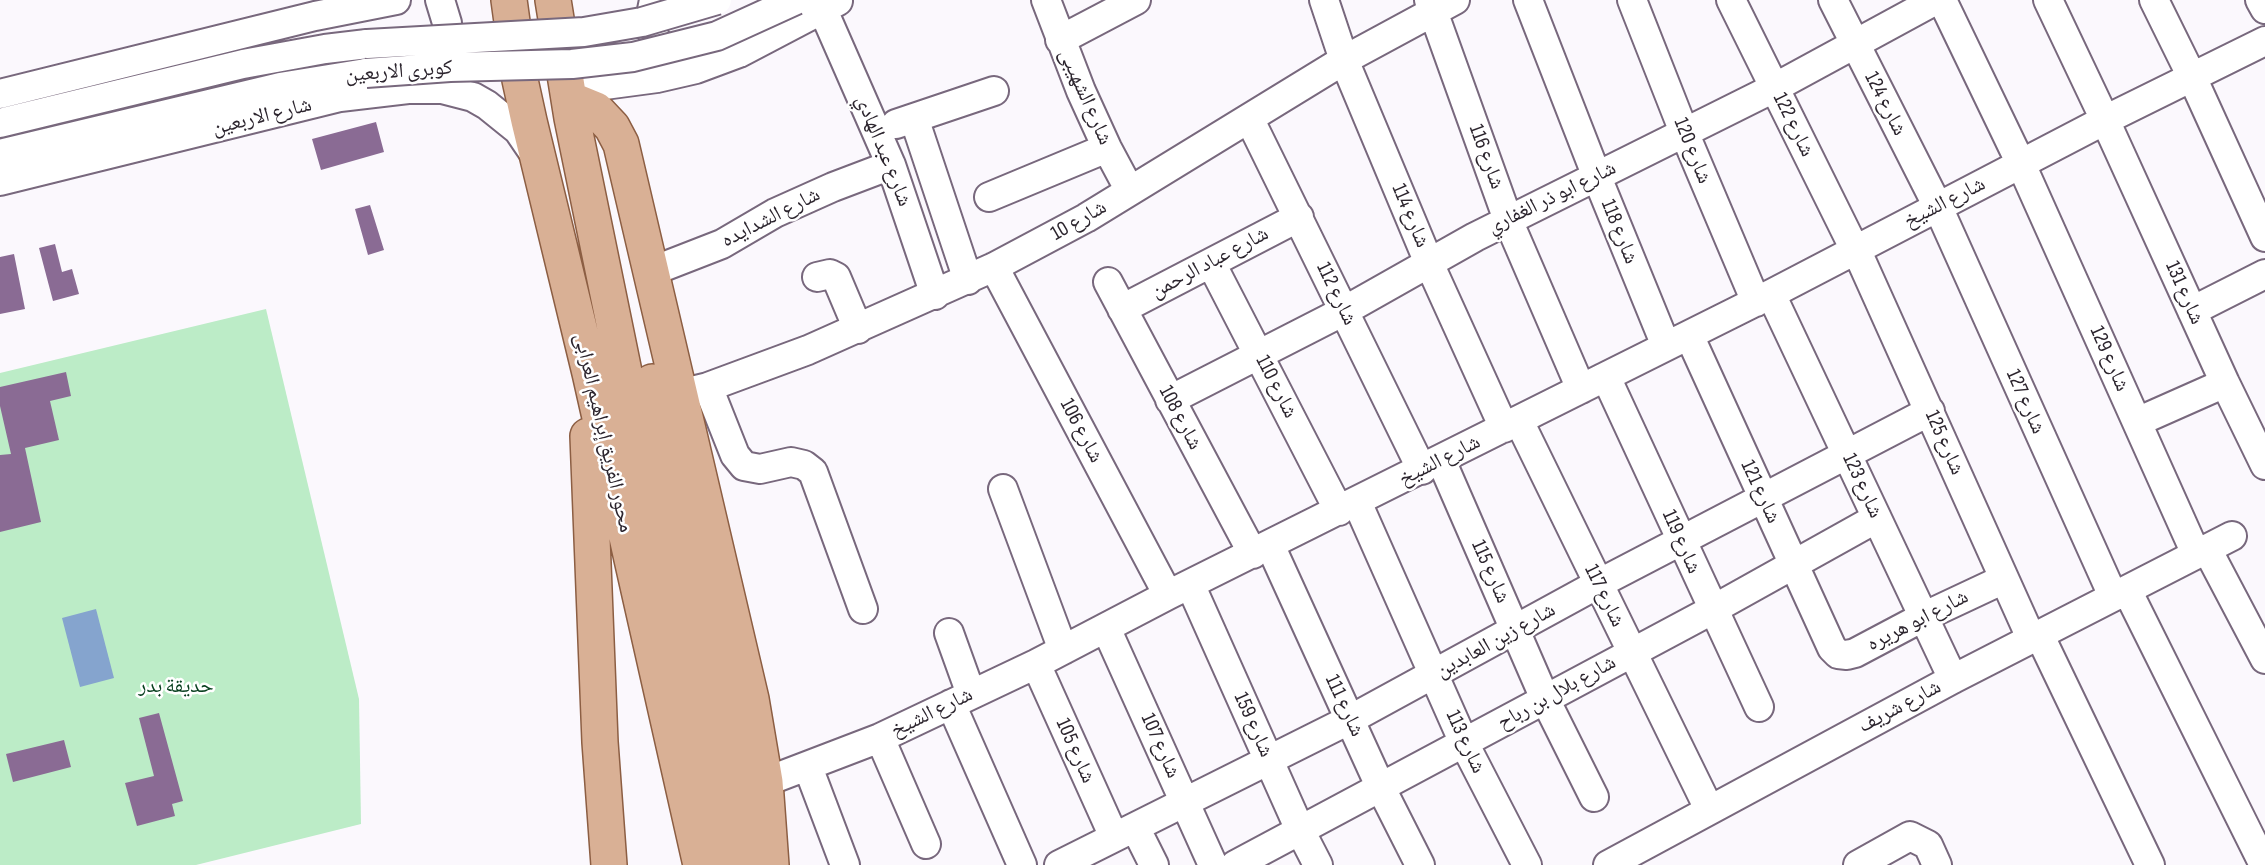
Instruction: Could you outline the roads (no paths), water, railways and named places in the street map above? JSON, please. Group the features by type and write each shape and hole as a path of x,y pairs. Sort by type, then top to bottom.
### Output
{"main road":[{"name":"محور الفريق إبراهيم العرابى","path":"509,0 520,80 590,373 701,865"},
{"name":"محور الفريق إبراهيم العرابى","path":"553,0 570,102 747,860"},
{"path":"570,102 596,110 618,135 650,272 694,391 765,782 747,860"},
{"path":"590,373 590,498 597,607 601,766 609,865"}],"street":[{"path":"0,94 313,8 396,0"},
{"path":"440,0 449,40 449,56 442,89"},
{"path":"654,0 650,20 656,43 673,61 696,69"},
{"name":"كوبرى الاربعين","path":"0,123 243,64 325,49 366,44 584,32 661,18 717,0"},
{"name":"كوبرى الاربعين","path":"0,154 280,87 366,73 450,67 572,64 633,57 718,36 796,0"},
{"name":"شارع الشهيبى","path":"1046,0 1060,40 1107,148 1130,191"},
{"path":"1060,40 1136,0"},
{"name":"شارع 114","path":"1324,0 1344,60 1429,263 1512,424"},
{"name":"شارع 118","path":"1528,0 1597,177 1677,341"},
{"name":"شارع 120","path":"1632,0 1684,132 1763,298"},
{"name":"شارع 122","path":"1731,0 1855,250"},
{"name":"شارع 124","path":"1833,0 1938,207"},
{"name":"شارع ابو ذر الغفاري","path":"1170,400 1344,311 1508,220 1774,88 1936,0"},
{"name":"شارع 129","path":"1942,0 2021,164 2137,422 2201,552 2265,659"},
{"name":"شارع 131","path":"2048,0 2265,464"},
{"path":"2154,0 2265,237"},
{"path":"2260,0 2265,9"},
{"name":"شارع 10","path":"694,391 759,369 858,329 995,267 1086,218 1439,4"},
{"name":"شارع 116","path":"1439,4 1508,220 1593,383"},
{"path":"570,102 696,69 739,52 831,5"},
{"name":"شارع عبد الهادي","path":"831,5 876,131 891,165 934,295"},
{"name":"شارع الشيخ","path":"765,782 880,738 1036,664 1763,298 2105,120 2265,41"},
{"name":"شارع الاربعين","path":"0,181 340,97 374,92 442,89 473,97 503,116 530,145 540,163"},
{"path":"876,131 994,92"},
{"path":"914,118 968,280"},
{"name":"شارع 112","path":"1249,118 1344,311 1431,465"},
{"path":"989,197 1107,148"},
{"name":"شارع الشدايده","path":"650,272 722,244 775,214 833,187 891,165"},
{"name":"شارع 127","path":"1938,207 2120,593 2262,862"},
{"name":"شارع عباد الرحمن","path":"1122,309 1299,217"},
{"name":"شارع 125","path":"1855,250 2004,579 2150,865"},
{"name":"شارع 110","path":"1211,263 1258,354 1348,507"},
{"name":"شارع 106","path":"995,267 1179,590"},
{"path":"817,277 830,274 836,277 858,329"},
{"path":"2192,311 2265,274"},
{"name":"شارع 108","path":"1108,282 1170,400 1262,549"},
{"name":"شارع 123","path":"1763,298 1847,454 1953,679"},
{"name":"شارع 121","path":"1677,341 1763,498 1832,648"},
{"name":"شارع 119","path":"1593,383 1681,541 1759,707"},
{"path":"2137,422 2225,383"},
{"path":"694,391 744,466 760,469 791,462 804,464 813,472 863,609"},
{"name":"شارع زين العابدين","path":"1060,865 1351,719 1598,584 1930,411"},
{"name":"شارع 117","path":"1512,424 1598,584 1709,809"},
{"name":"شارع 115","path":"1431,465 1516,630 1545,699 1594,797"},
{"path":"1003,489 1063,650"},
{"name":"شارع 113","path":"1348,507 1527,865"},
{"name":"شارع بلال بن رباح","path":"1234,865 1712,610 1877,518"},
{"name":"شارع شريف","path":"1608,865 1953,679 2232,536"},
{"name":"شارع 111","path":"1262,549 1351,719 1380,786 1420,865"},
{"name":"شارع ابو هريره","path":"1832,648 1838,654 1855,653 2004,579"},
{"name":"شارع 159","path":"1179,590 1269,761 1318,865"},
{"name":"شارع 107","path":"1106,628 1213,865"},
{"path":"949,633 961,699 1022,865"},
{"name":"شارع 105","path":"1036,664 1125,832 1154,865"},
{"path":"880,738 926,844"},
{"path":"808,766 845,865"},
{"path":"1858,865 1910,836 1928,845 1937,865"}],"water":[{"path":"96,609 114,678 80,687 62,618"}],"park label":[{"name":"حديقة بدر","path":"176,687"}]}
